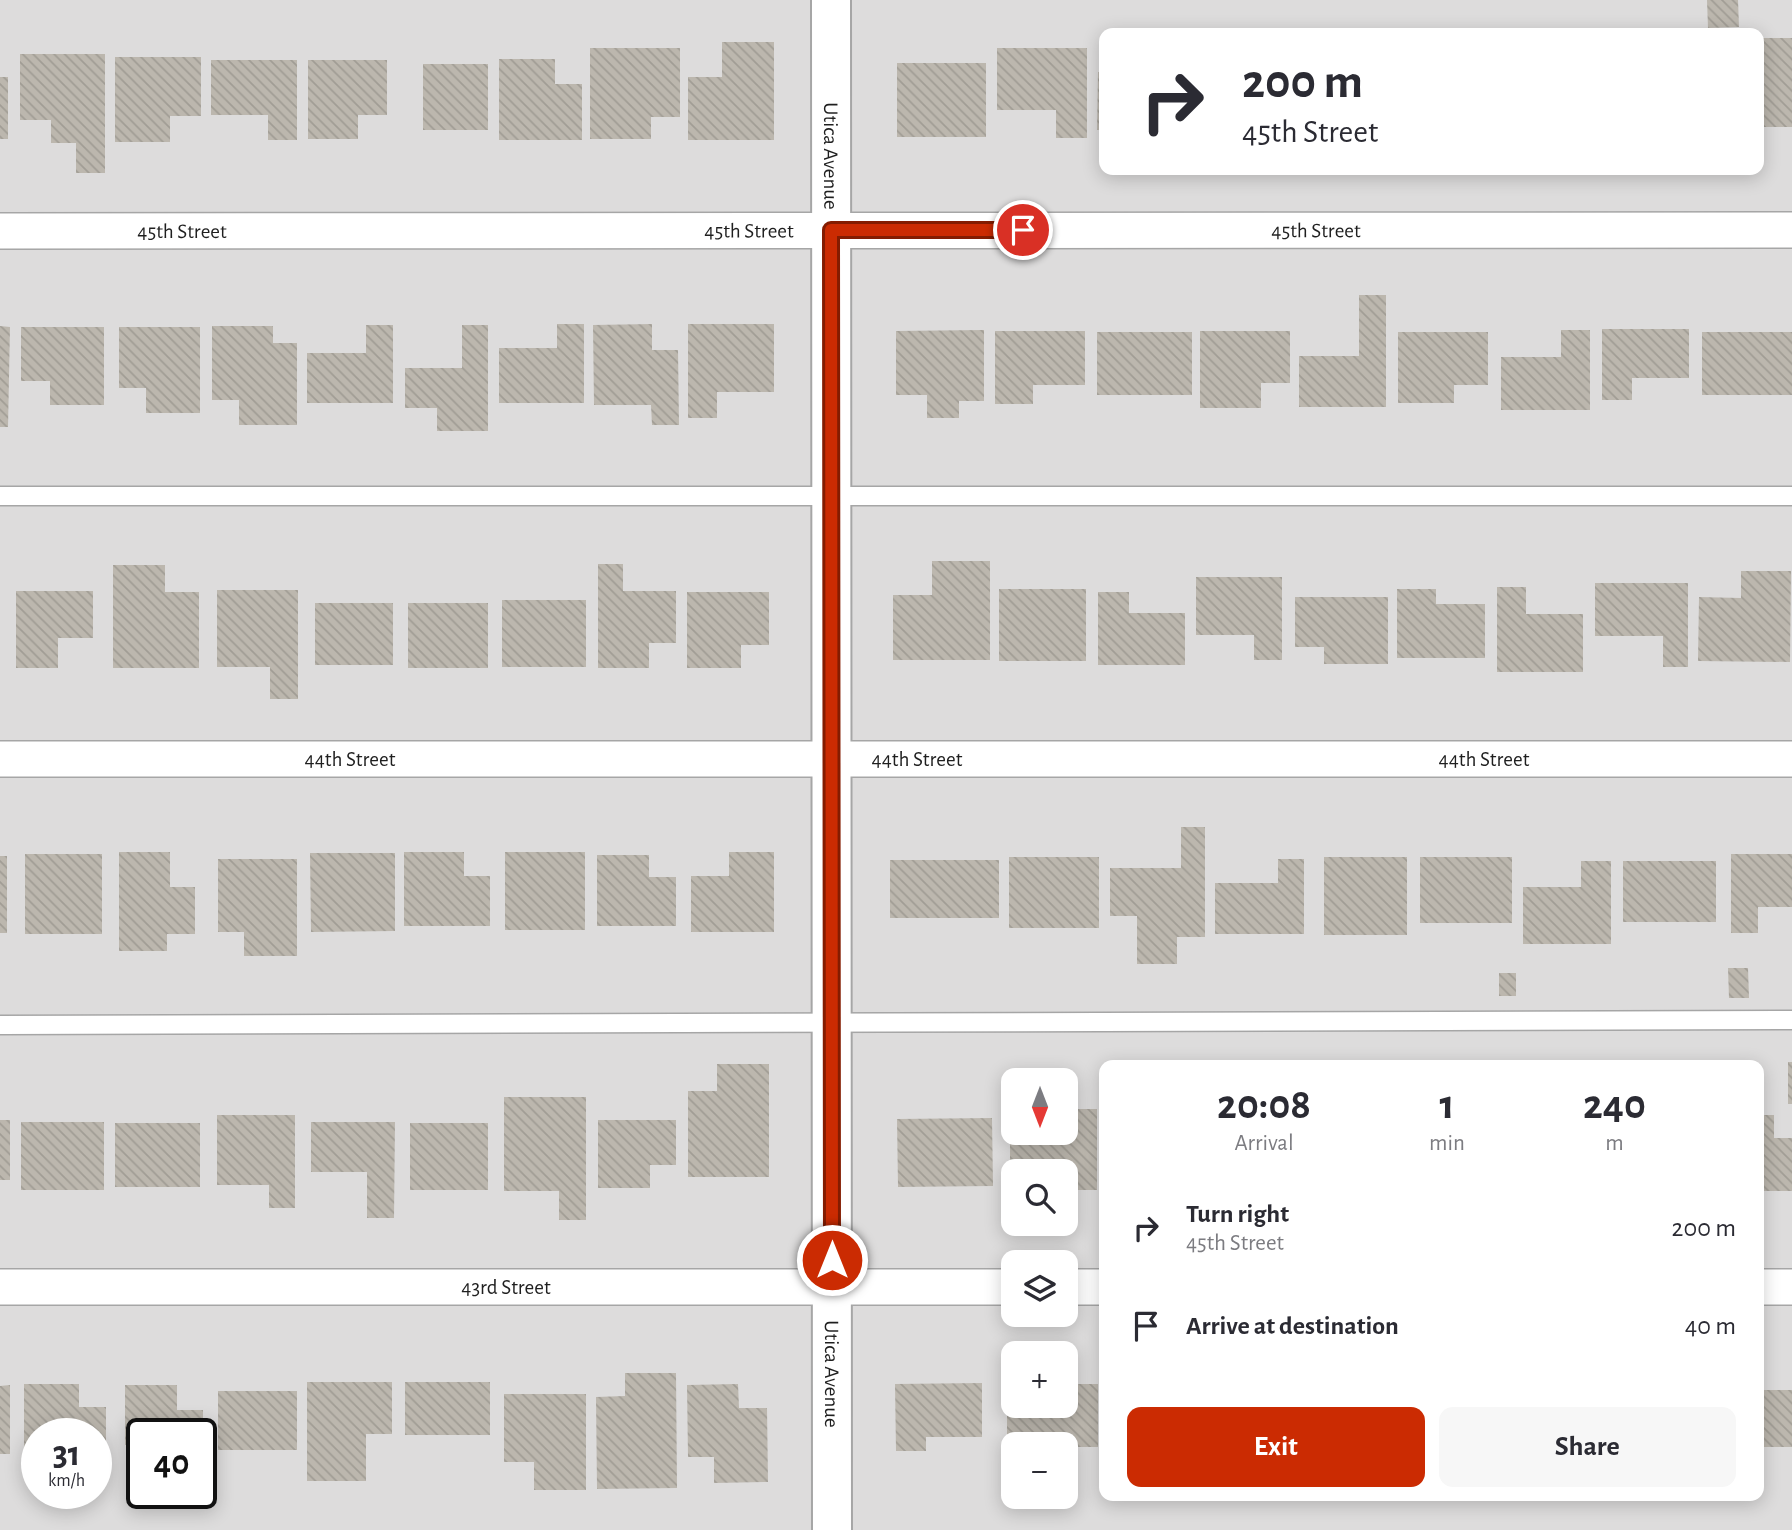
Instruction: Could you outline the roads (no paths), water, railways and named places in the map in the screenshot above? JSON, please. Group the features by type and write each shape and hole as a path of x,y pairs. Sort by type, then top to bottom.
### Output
{"street":[{"name":"Utica Avenue","path":"831,0 832,1530"},
{"name":"45th Street","path":"0,231 1792,230"},
{"name":"44th Street","path":"0,759 1792,759"},
{"name":"43rd Street","path":"0,1287 1001,1287"},
{"path":"1078,1287 1099,1287"},
{"path":"1764,1287 1792,1287"}],"lane":[{"path":"0,496 1792,496"},
{"path":"0,1025 1792,1020"}]}
